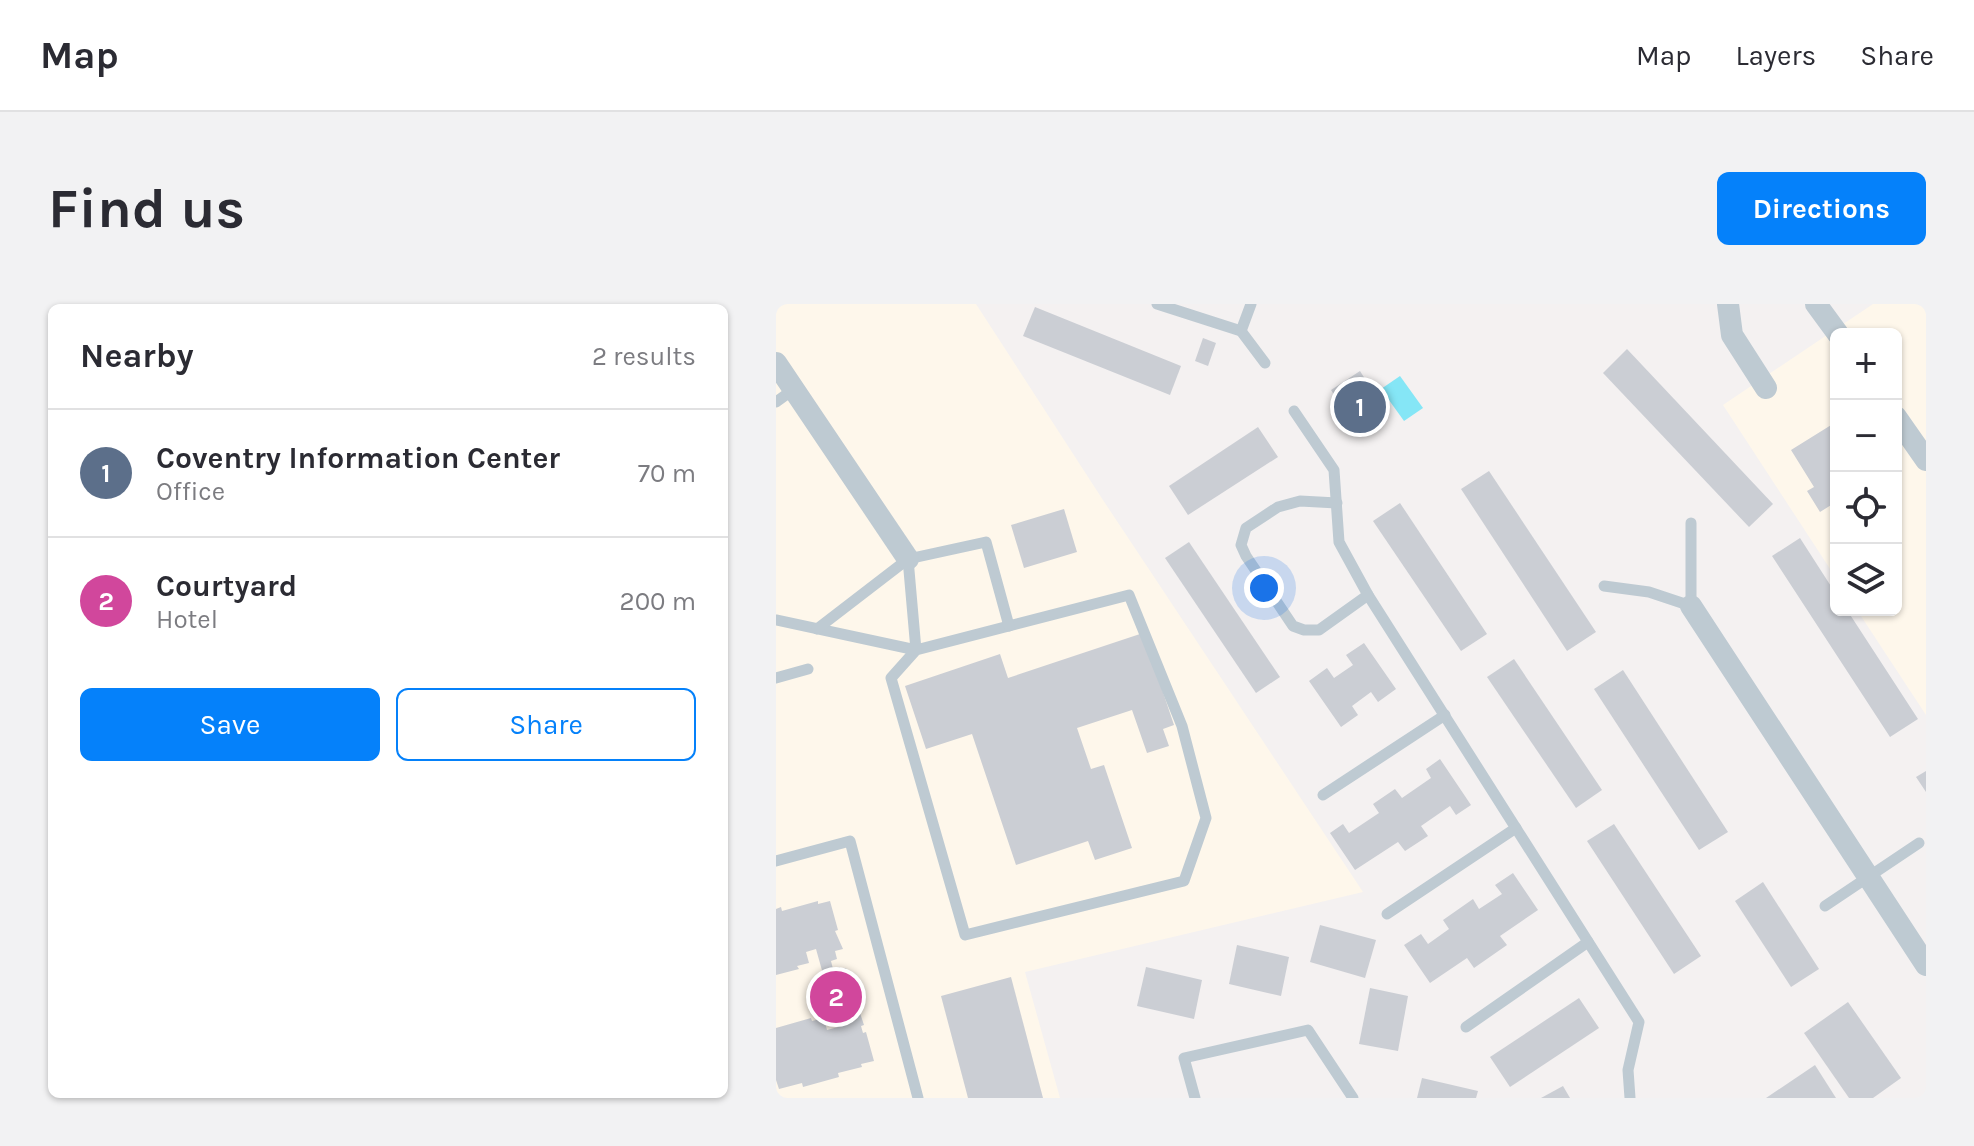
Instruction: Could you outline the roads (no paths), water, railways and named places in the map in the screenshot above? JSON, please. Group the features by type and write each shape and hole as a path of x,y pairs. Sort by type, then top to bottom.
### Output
{"street":[{"path":"1728,304 1732,335 1766,388"},
{"path":"1816,304 1834,328"},
{"path":"776,363 785,396 908,559"},
{"path":"1902,426 1926,460"},
{"path":"1691,606 1926,965"}],"lane":[{"path":"1157,304 1241,331 1265,363"},
{"path":"1241,331 1251,304"},
{"path":"1294,411 1334,470 1339,542 1368,595 1639,1022 1628,1070 1630,1098"},
{"path":"1337,503 1300,501 1278,507 1246,528 1241,545 1293,626 1319,630 1368,595"},
{"path":"1604,586 1649,592 1691,606 1691,523"},
{"path":"817,629 908,559 986,542 1009,626"},
{"path":"776,620 916,650 1129,595 1182,726 1206,818 1184,881 965,935 891,678 916,650 908,559"},
{"path":"776,678 808,669"},
{"path":"1323,795 1445,715"},
{"path":"1387,914 1516,828"},
{"path":"776,861 850,841 918,1098"},
{"path":"1825,906 1919,843"},
{"path":"1466,1027 1588,942"},
{"path":"1195,1098 1184,1058 1308,1030 1353,1098"}],"water":[{"path":"1400,376 1423,408 1404,421 1381,389"}],"place":[{"name":"Coventry Information Center","path":"1360,407"},
{"name":"Courtyard","path":"836,997"}]}
